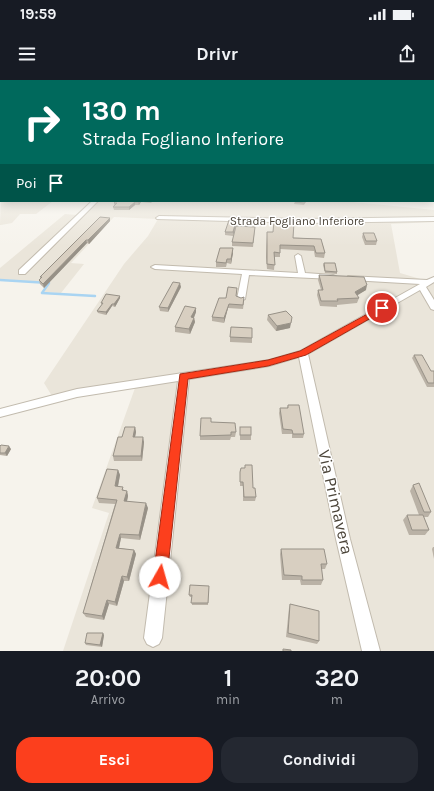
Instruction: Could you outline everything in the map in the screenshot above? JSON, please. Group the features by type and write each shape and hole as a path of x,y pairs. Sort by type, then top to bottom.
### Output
{"street":[{"path":"22,272 96,202"},
{"name":"Strada Fogliano Inferiore","path":"159,218 306,221 434,219"},
{"path":"298,256 302,276"},
{"path":"155,266 246,273 428,282"},
{"path":"241,299 246,273"},
{"path":"428,282 434,307"},
{"path":"0,413 77,393 268,363 303,353 428,282"},
{"name":"Via Primavera","path":"303,353 343,539 371,651"},
{"path":"153,638 184,377"}],"shaded area":[{"path":"1,202 52,202 36,214 20,214 12,223 0,225"},
{"path":"91,202 353,202 434,210 434,222 391,224 400,273 434,283 434,651 63,651 109,513 92,508 135,388 85,394 55,401 44,383 124,264 148,236 158,219 114,217 71,263 84,264 61,293 44,292 50,283 0,279 0,268 65,214 78,215"}],"building":[{"path":"135,202 129,207 113,207 117,203 114,203"},
{"path":"100,217 110,218 43,284 39,280 42,277 40,277"},
{"path":"229,220 236,221 233,232 225,232"},
{"path":"274,221 294,222 293,238 321,239 325,253 316,253 314,246 280,245 280,253 274,252 275,265 267,264 267,232 273,232"},
{"path":"236,226 255,227 253,243 232,242"},
{"path":"363,233 374,233 377,241 366,241"},
{"path":"220,248 233,248 231,259 227,259 226,263 216,262"},
{"path":"324,263 335,263 337,272 325,271"},
{"path":"319,275 364,277 367,285 355,292 359,298 337,299 338,301 321,301 318,290 323,290"},
{"path":"173,282 180,283 168,308 159,307"},
{"path":"228,287 237,288 236,296 241,298 244,297 243,305 229,304 224,318 212,317 219,298 226,298"},
{"path":"106,294 120,296 106,312 97,311 103,303 101,303"},
{"path":"185,306 196,308 191,317 194,318 189,329 175,327"},
{"path":"286,311 292,317 291,323 277,326 268,315"},
{"path":"231,327 252,328 252,338 230,337"},
{"path":"414,355 422,355 431,371 434,371 434,383 428,383"},
{"path":"288,405 299,405 304,434 293,434 292,430 283,429 280,408 288,408"},
{"path":"201,418 211,418 211,422 235,423 236,432 231,432 231,435 200,436"},
{"path":"125,427 135,427 133,437 143,437 141,456 113,456 118,437 122,437"},
{"path":"240,427 251,427 251,435 240,435"},
{"path":"1,445 9,446 5,453 0,453"},
{"path":"245,465 252,465 253,488 255,488 256,497 244,497 243,482 240,482 240,472 241,468 245,468"},
{"path":"107,469 118,470 115,486 123,487 122,490 127,491 124,501 146,503 139,535 120,534 116,548 134,550 127,577 122,576 115,602 107,600 102,616 83,613 117,500 97,498"},
{"path":"419,483 431,512 424,512 413,485"},
{"path":"407,515 423,515 429,530 412,530"},
{"path":"281,549 324,549 327,564 321,564 323,580 302,580 302,576 284,575"},
{"path":"190,585 209,586 208,603 191,603 192,595 189,595"},
{"path":"290,604 319,611 319,641 288,633"},
{"path":"87,633 103,633 100,645 85,643"},
{"path":"283,649 291,650 291,651 283,651"}],"waterway":[{"path":"0,280 49,283 42,293 95,296"}],"route":[{"path":"160,577 184,377 268,363 303,353 382,308"}]}
